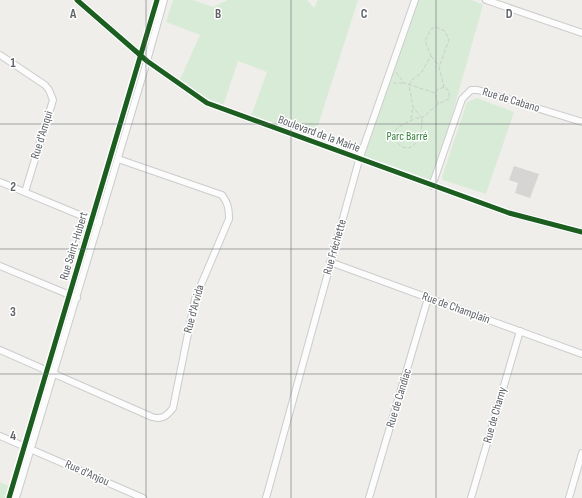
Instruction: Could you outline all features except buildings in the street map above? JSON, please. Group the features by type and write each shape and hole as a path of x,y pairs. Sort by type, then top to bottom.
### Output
{"street":[{"name":"Boulevard de la Mairie","path":"77,0 147,61 207,103 359,160 509,213 582,232"},
{"name":"Rue Saint-Hubert","path":"16,498 55,373 164,0"},
{"name":"Rue Fréchette","path":"266,498 359,160 415,0"},
{"path":"486,0 582,33"},
{"name":"Rue d'Amqui","path":"0,55 45,85 53,100 25,192"},
{"name":"Rue de Cabano","path":"432,186 462,99 471,90 478,90 582,122"},
{"name":"Rue d'Arvida","path":"55,373 152,417 159,419 167,415 173,408 176,396 195,299 229,219 227,201 222,195 118,159"},
{"path":"0,182 99,224"},
{"name":"Rue de Champlain","path":"330,262 582,354"},
{"path":"0,266 77,298"},
{"name":"Rue de Candiac","path":"369,498 428,298"},
{"name":"Rue de Charny","path":"470,498 520,331"},
{"path":"0,350 55,373"},
{"name":"Rue d'Anjou","path":"0,436 143,498"},
{"path":"569,498 582,454"}],"path":[{"path":"413,107 422,118 420,132 414,145 401,147 395,141 393,134 398,127 411,120 422,118 438,104 449,99 449,91 444,87 439,67 431,56 425,41 431,29 436,26 440,27 448,35 449,40 439,67"},
{"path":"411,120 413,107 409,85 412,80 421,73 431,56"},
{"path":"392,66 404,83"},
{"path":"386,83 404,83 435,93"},
{"path":"435,93 437,90 444,87"},
{"path":"435,93 438,104"}],"green space":[{"path":"173,0 193,0 213,7 228,0 307,0 314,8 318,0 358,0 313,141 250,119 267,72 238,61 222,109 178,84 200,35 166,22"},
{"name":"Parc Barré","path":"415,0 472,0 483,5 432,186 359,160"},
{"path":"477,98 514,112 486,194 443,180 442,177 467,102"},
{"path":"0,482 11,487 4,498 0,498"}],"cycle path":[{"path":"77,0 147,61 207,103 509,213 582,232"},
{"path":"9,498 157,0"}]}
